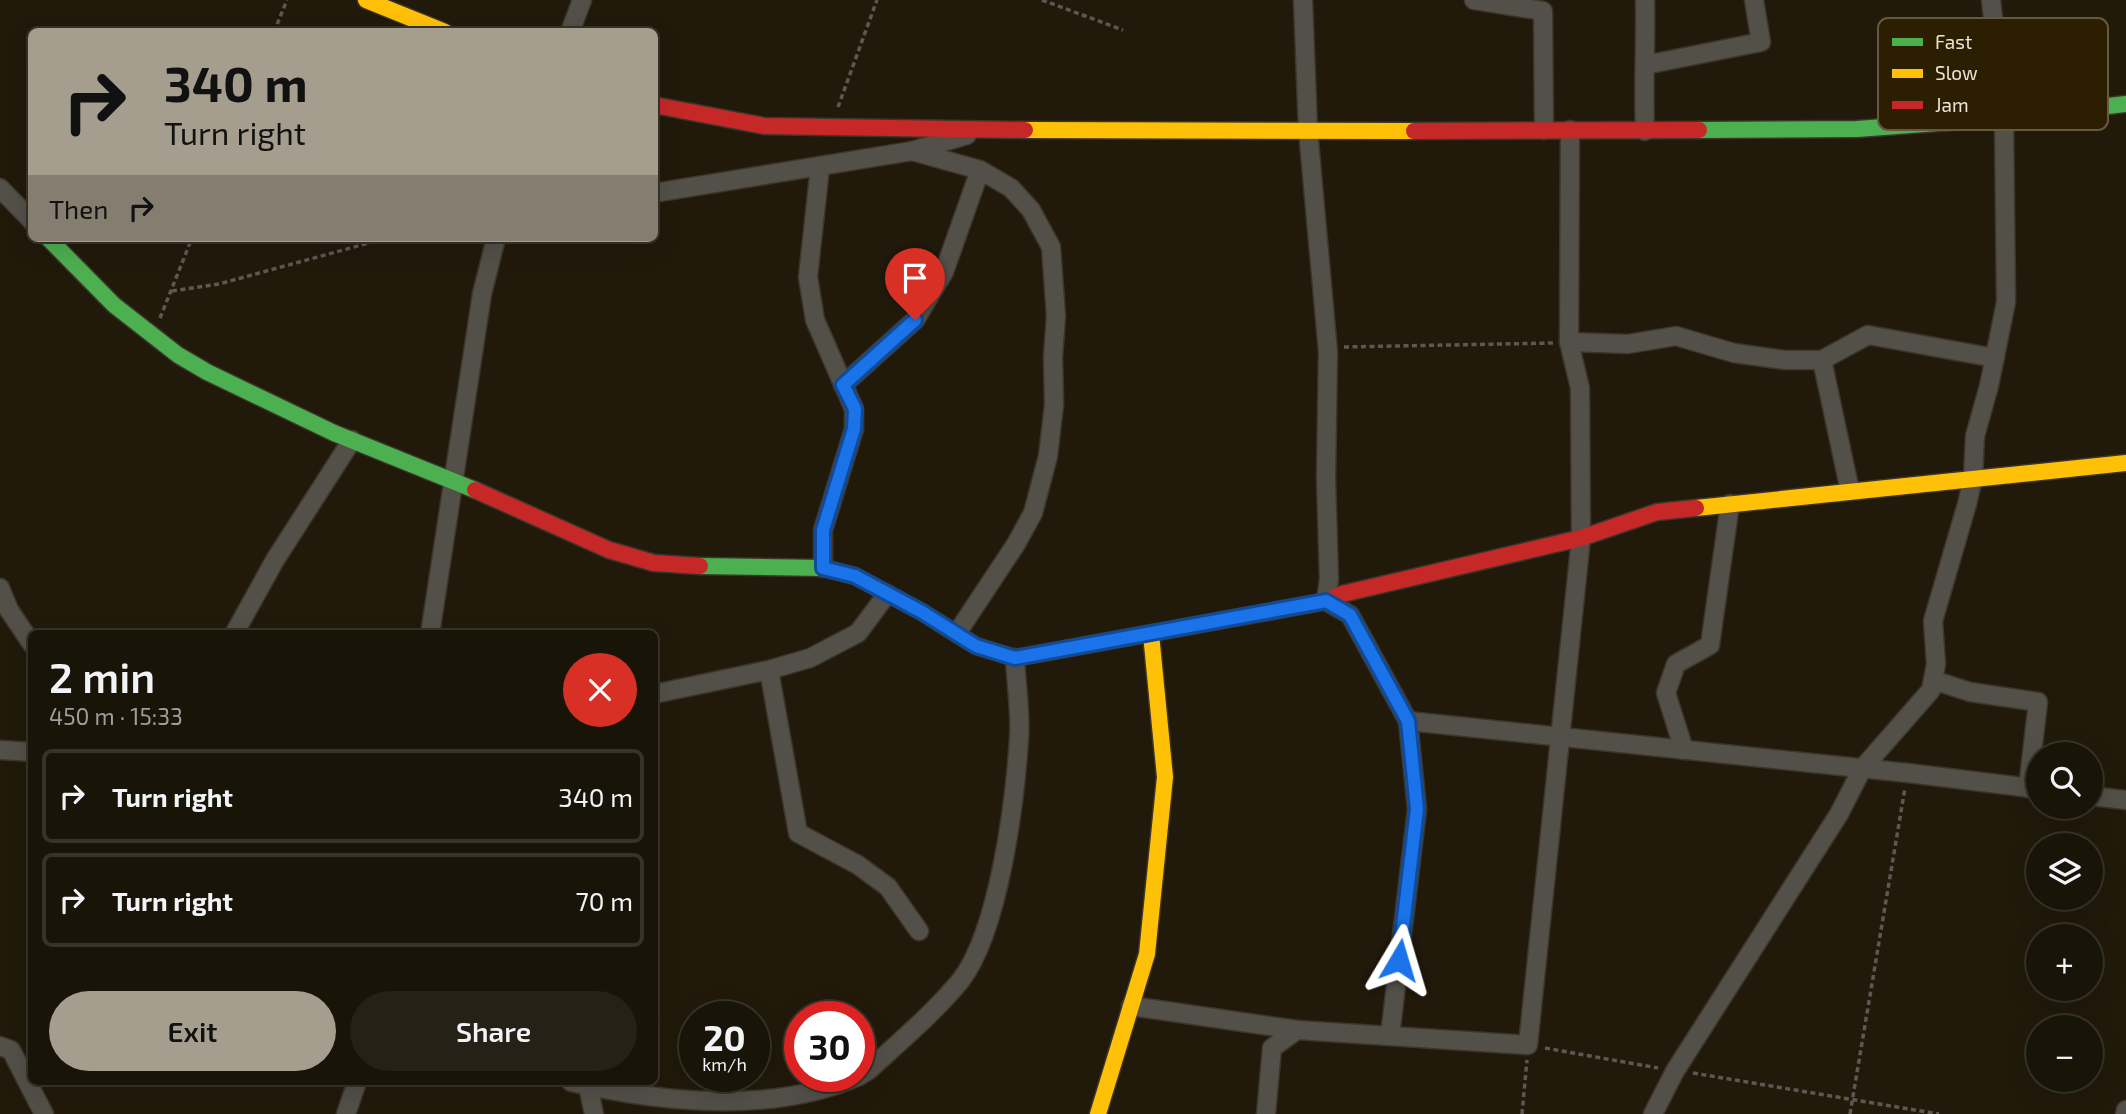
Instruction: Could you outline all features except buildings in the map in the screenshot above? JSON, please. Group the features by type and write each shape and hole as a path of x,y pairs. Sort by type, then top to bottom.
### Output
{"street":[{"path":"366,0 435,28"},
{"path":"572,28 582,0"},
{"path":"1303,0 1308,130 1328,347 1329,579 1326,601"},
{"path":"1474,0 1543,11 1544,130"},
{"path":"1645,0 1645,131"},
{"path":"1645,65 1761,42 1754,0"},
{"path":"1991,0 1993,18"},
{"path":"2108,106 2126,104"},
{"path":"658,106 764,126 985,130 1645,131 1878,128"},
{"path":"658,192 912,151 985,130"},
{"path":"1132,1006 1297,1030 1528,1045 1581,538 1580,388 1569,342 1570,130"},
{"path":"1653,1114 1675,1071 1839,814 1861,769 1931,690 1936,664 1933,621 1973,478 1975,436 2006,302 2004,130"},
{"path":"912,151 980,170 1011,188 1031,210 1051,247 1056,316 1054,405 1048,457 1033,513 1016,544 957,633"},
{"path":"820,167 808,276 815,320 855,409 854,429 823,530 823,568"},
{"path":"843,385 915,320 944,272 980,170"},
{"path":"0,188 28,217"},
{"path":"52,242 114,305 178,355 207,372 334,433 454,481 609,550 654,563 726,568 823,568 855,576 976,646 1015,658 1326,601 1342,594 1581,538 1657,512 2126,463"},
{"path":"431,630 482,294 495,242"},
{"path":"1569,342 1628,344 1676,336 1734,353 1785,360 1822,360 1867,335 1995,358"},
{"path":"1822,360 1850,491"},
{"path":"236,630 275,560 352,440"},
{"path":"1684,750 1666,693 1676,664 1710,645 1730,504"},
{"path":"0,588 9,610 28,637"},
{"path":"658,693 769,670 810,658 858,633 887,594"},
{"path":"1326,601 1350,615 1408,721 1417,809 1390,1036"},
{"path":"1098,1114 1147,954 1165,777 1151,634"},
{"path":"875,1064 929,1015 962,978 979,947 996,896 1008,826 1019,736 1015,658"},
{"path":"769,670 798,833 858,865 888,887 919,931"},
{"path":"1933,680 1970,692 2038,702 2036,742"},
{"path":"1408,721 2026,787"},
{"path":"0,750 28,752"},
{"path":"2103,797 2126,800"},
{"path":"1266,1114 1272,1048 1297,1030"},
{"path":"0,1046 11,1050 28,1083"},
{"path":"29,1085 44,1114"},
{"path":"346,1114 356,1085"},
{"path":"580,1085 594,1114"},
{"path":"591,1085 625,1088 710,1106 755,1108 813,1099 831,1092"}],"path":[{"path":"276,28 286,0"},
{"path":"830,127 877,0"},
{"path":"1042,0 1123,30"},
{"path":"190,242 172,291 219,284 372,242"},
{"path":"1328,347 1569,342"},
{"path":"1850,1114 1908,773"},
{"path":"1522,1114 1528,1045 1939,1114"}],"traffic: fast":[{"path":"2108,106 2126,104"},
{"path":"1699,130 1878,127"},
{"path":"52,242 114,305 178,355 207,372 334,433 475,490"},
{"path":"700,566 823,568 855,576 922,612 976,646 1015,658 1311,604"}],"traffic: slow":[{"path":"366,0 435,28"},
{"path":"1025,130 1414,131"},
{"path":"1696,508 2126,463"},
{"path":"1098,1114 1147,954 1165,777 1151,634"}],"traffic: jam":[{"path":"658,106 764,126 1025,130"},
{"path":"1414,131 1699,130"},
{"path":"475,490 609,550 654,563 700,566"},
{"path":"1311,604 1342,594 1581,538 1657,512 1696,508"}],"route":[{"path":"915,320 843,385 855,409 854,429 823,530 823,568 855,576 922,612 976,646 1015,658 1326,601 1350,615 1408,721 1417,809 1399,960"}]}
